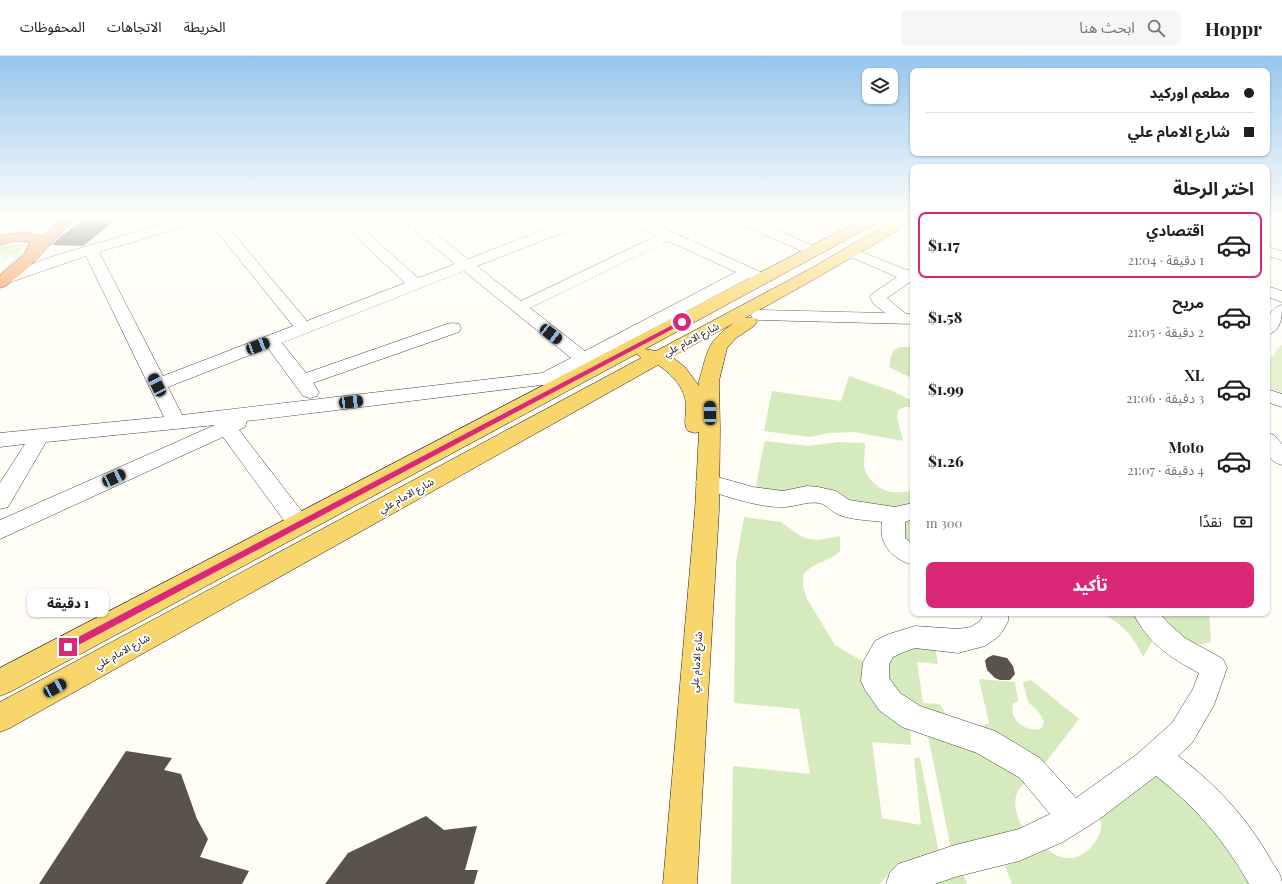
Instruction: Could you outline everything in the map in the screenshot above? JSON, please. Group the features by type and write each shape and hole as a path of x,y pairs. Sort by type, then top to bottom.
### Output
{"highway":[{"path":"3,281 28,258"}],"main road":[{"name":"شارع الامام علي","path":"0,683 299,524 589,363 614,357 696,314 755,275 798,258"},
{"name":"شارع الامام علي","path":"0,718 841,258"},
{"name":"شارع الامام علي","path":"680,884 707,510 710,428 709,381 713,362 718,346 723,340 759,315 814,273"},
{"path":"696,314 690,320 689,324 692,328 705,330 714,327"},
{"path":"614,357 641,353 658,357 678,370 686,379 691,388 696,405 695,428 707,482"}],"street":[{"path":"38,258 41,260 59,259"},
{"path":"3,281 64,258"},
{"path":"95,258 176,422"},
{"path":"246,258 304,328"},
{"path":"386,258 416,285"},
{"path":"457,258 518,308 589,363 755,275"},
{"path":"157,385 485,258"},
{"path":"518,308 622,258"},
{"path":"716,258 755,275"},
{"path":"866,258 910,274"},
{"path":"908,319 879,300 878,297 910,274"},
{"path":"1270,292 1282,297"},
{"path":"1271,330 1282,310"},
{"path":"759,315 908,319"},
{"path":"302,381 453,328"},
{"path":"272,341 320,406"},
{"path":"0,440 556,381"},
{"path":"1270,396 1282,401"},
{"path":"0,530 255,414"},
{"path":"226,427 299,524"},
{"path":"0,501 40,436"},
{"path":"1270,444 1282,458"},
{"path":"707,482 753,495 783,499 807,494 818,495 828,497 844,508 904,514"},
{"path":"904,514 892,527 894,539 898,547 910,554"},
{"path":"995,616 995,621 989,629 976,638 958,641 915,637 898,642 884,649 876,662 875,681 890,702 912,717 985,741 1030,768 1073,818"},
{"path":"902,884 910,876 955,861 1019,845 1052,831 1099,800 1155,757 1182,733 1204,696 1214,668 1169,642 1150,621 1148,616"},
{"path":"1155,757 1178,774 1223,818 1245,847 1267,884"}],"green space":[{"path":"1282,345 1282,393 1270,388 1270,360"},
{"path":"910,347 910,378 889,367 893,352 898,348"},
{"path":"849,376 892,391 910,400 910,407 904,407 898,410 897,417 903,441 854,432 829,433 809,437 764,431 772,391 841,401"},
{"path":"765,441 808,446 839,442 865,443 864,465 867,475 874,483 887,491 910,491 910,506 893,510 769,491 756,487"},
{"path":"744,517 781,522 802,537 809,539 819,540 840,536 840,551 831,558 816,564 807,570 803,575 803,586 807,599 835,645 862,661 863,675 909,724 911,745 872,742 882,818 921,825 914,758 920,758 939,853 899,867 886,877 880,884 731,884 733,766 810,774 799,709 734,703 736,563"},
{"path":"910,519 910,546 903,542 899,525"},
{"path":"1107,616 1139,616 1160,640 1152,642 1143,657 1127,631"},
{"path":"1159,616 1209,616 1211,639 1210,642 1202,644 1194,643 1180,636"},
{"path":"935,646 938,664 917,662 923,703 940,704 951,723 895,698 882,667 900,647"},
{"path":"979,679 1015,682 1018,701 1013,704 1013,713 1017,722 1029,729 1042,728 1044,721 1037,710 1028,702 1023,682 1031,680 1079,719 1043,766 973,730 989,723"},
{"path":"927,731 947,736 1030,779 1019,790 1015,801 1017,814 1023,829 952,853"},
{"path":"1160,770 1176,780 1258,884 1012,884 1005,866 1040,853 1045,848 1056,855 1065,858 1074,857 1086,852 1096,841 1101,829 1098,814"},
{"path":"963,874 967,884 933,884"}],"shaded area":[{"path":"2,258 8,258 7,260 0,265"},
{"path":"14,258 19,258 0,275 0,272 15,258"}],"building":[{"path":"993,655 1007,658 1013,666 1015,674 1010,680 1000,680 995,678 987,670 985,661"},
{"path":"126,751 172,758 164,770 181,774 197,819 208,839 200,857 249,871 242,884 39,884"},
{"path":"426,816 444,830 477,826 465,870 478,870 474,884 325,884 348,853"}],"route":[{"path":"68,647 537,397 682,322"}]}
